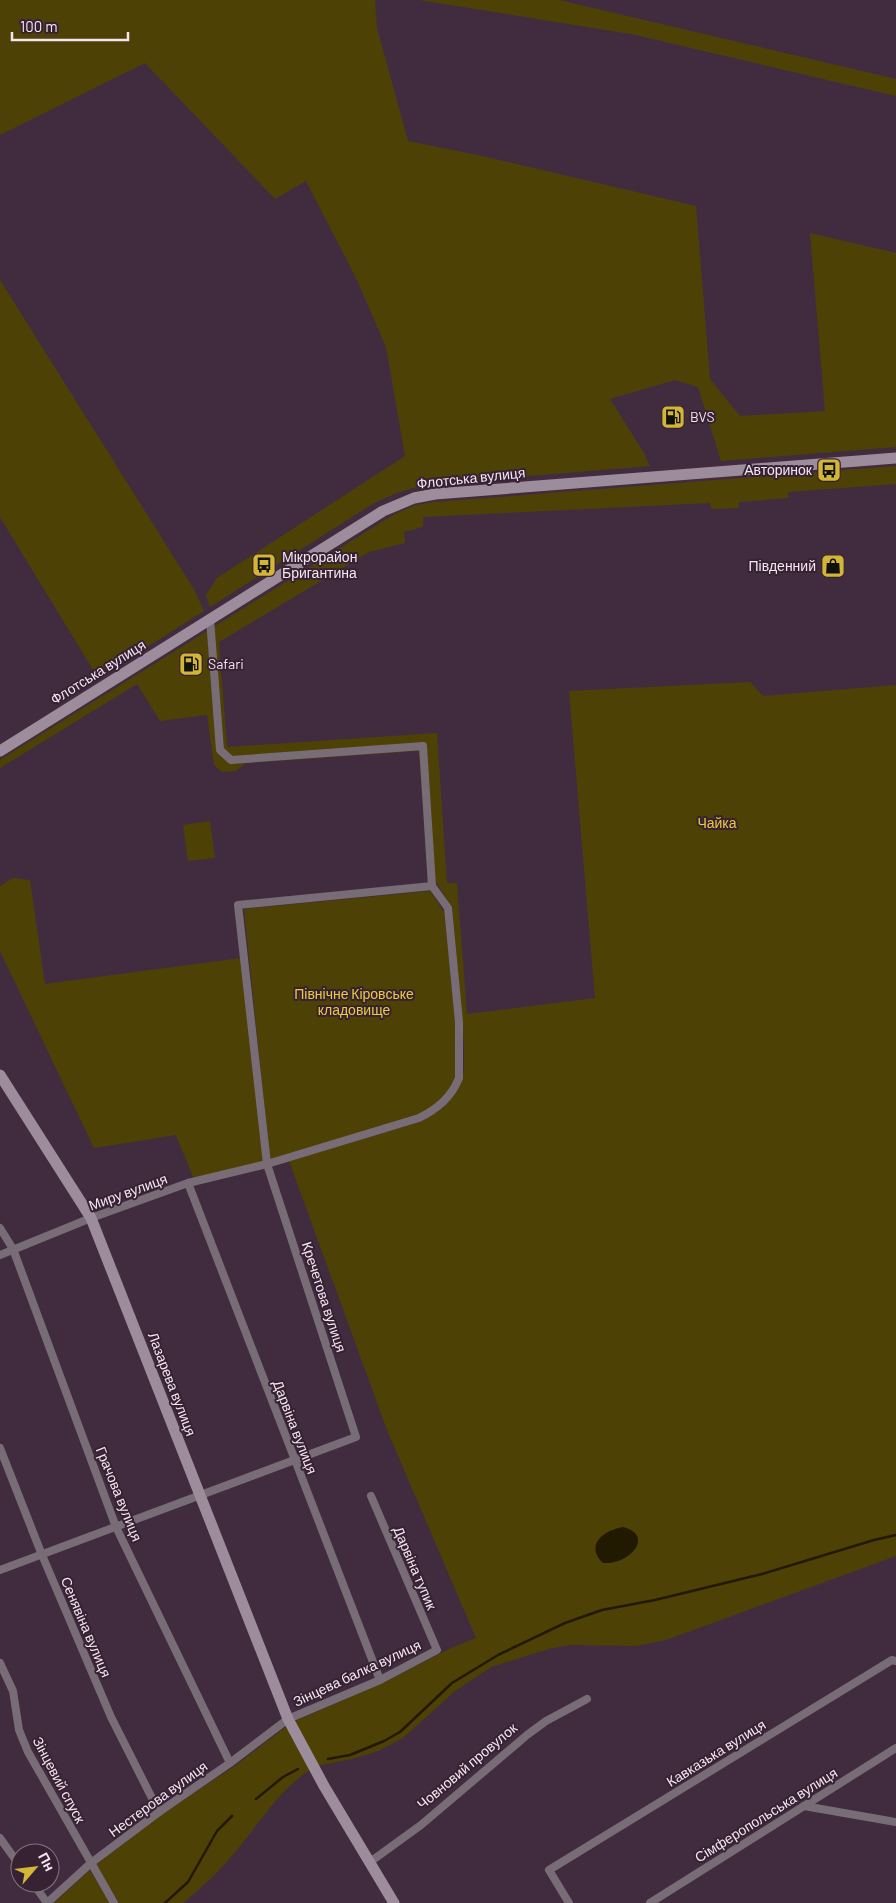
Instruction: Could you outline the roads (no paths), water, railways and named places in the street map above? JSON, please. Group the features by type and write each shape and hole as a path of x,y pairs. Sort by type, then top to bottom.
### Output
{"street":[{"name":"Флотська вулиця","path":"0,751 383,511 414,498 435,494 896,458"},
{"path":"210,619 220,750 230,760 423,746 432,886"},
{"name":"Миру вулиця","path":"0,1255 91,1218 188,1183 268,1164 419,1118 441,1105 456,1085 460,1071 460,1046 448,908 432,886"},
{"name":"Кречетова вулиця","path":"294,1460 356,1437 268,1164 238,905 432,886"},
{"name":"Лазарева вулиця","path":"0,1075 91,1218 288,1719"},
{"name":"Дарвіна вулиця","path":"188,1183 380,1680"},
{"name":"Грачова вулиця","path":"0,1228 13,1249 116,1527 230,1763"},
{"name":"Сенявіна вулиця","path":"0,1448 42,1555 111,1717 159,1812"},
{"path":"0,1570 294,1460"},
{"name":"Дарвіна тупик","path":"371,1496 437,1650"},
{"name":"Зінцева балка вулиця","path":"288,1719 380,1680 437,1650"},
{"name":"Кавказька вулиця","path":"569,1903 549,1870 892,1660 896,1660"},
{"name":"Зінцевий спуск","path":"0,1663 13,1692 19,1730 28,1752 114,1903"},
{"name":"Човновий провулок","path":"370,1862 421,1825 527,1734 546,1721 587,1699"},
{"path":"288,1719 324,1786 394,1903"},
{"name":"Нестерова вулиця","path":"47,1903 91,1863 288,1719"},
{"name":"Сімферопольська вулиця","path":"650,1903 896,1748"},
{"path":"804,1806 896,1822"},
{"path":"0,1838 10,1852"}],"waterway":[{"path":"328,1759 350,1755 400,1732 452,1683 498,1655 565,1623 602,1610 655,1600 762,1574 896,1535"},
{"path":"256,1799 283,1777 298,1769"},
{"path":"165,1903 188,1882 217,1831 232,1816"}],"place":[{"name":"BVS","path":"673,417"},
{"name":"Авторинок","path":"829,470"},
{"name":"Мікрорайон Бригантина","path":"264,565"},
{"name":"Південний","path":"833,566"},
{"name":"Safari","path":"191,664"}],"park label":[{"name":"Чайка","path":"717,823"},
{"name":"Північне Кіровське кладовище","path":"354,1002"}]}
